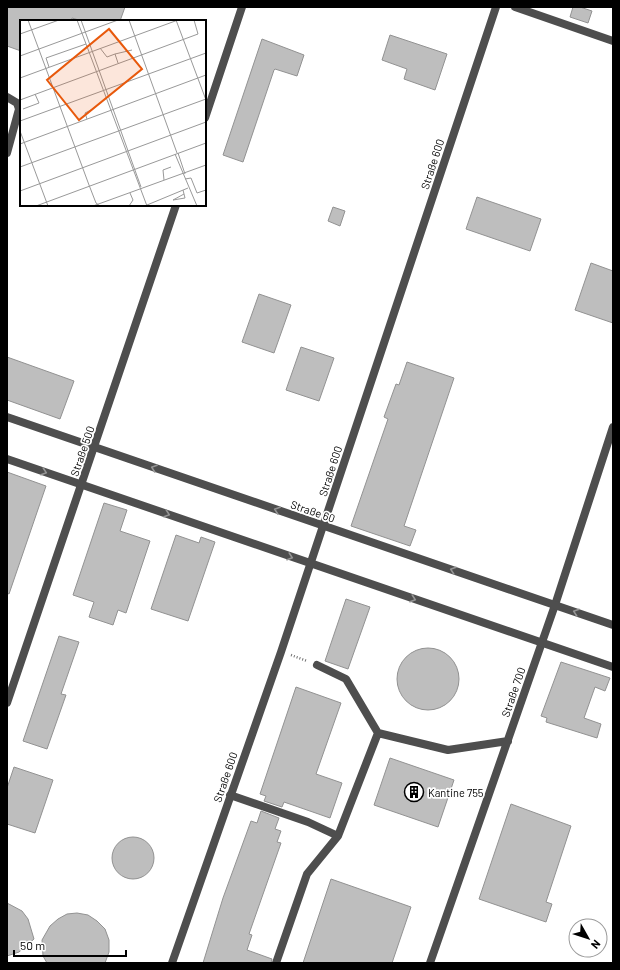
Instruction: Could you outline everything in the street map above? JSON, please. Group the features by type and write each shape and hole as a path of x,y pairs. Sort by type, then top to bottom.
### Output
{"street":[{"path":"206,115 242,7"},
{"name":"Straße 600","path":"172,963 281,652 496,7"},
{"path":"515,7 613,41"},
{"path":"7,97 17,103 19,109 7,153"},
{"name":"Straße 500","path":"7,703 176,206"},
{"name":"Straße 60","path":"7,417 613,625"},
{"name":"Straße 700","path":"430,963 555,605 613,428"},
{"path":"7,459 613,667"},
{"path":"317,665 346,679 378,733 448,750 508,740"},
{"path":"276,963 307,874 338,836 378,733"},
{"path":"230,795 308,822 338,836"}],"path":[{"path":"281,652 317,665"}],"building":[{"path":"7,7 125,7 120,20 79,20 72,18 71,20 20,20 20,51 7,46"},
{"path":"573,7 580,7 592,11 588,23 570,17"},
{"path":"390,35 447,54 435,90 404,79 407,69 382,60"},
{"path":"262,39 304,55 297,76 275,69 274,70 243,162 223,155"},
{"path":"477,197 541,219 530,251 466,229"},
{"path":"333,207 345,211 340,226 328,221"},
{"path":"591,263 613,271 613,323 575,310"},
{"path":"259,294 291,305 274,353 242,342"},
{"path":"301,347 334,358 319,401 286,390"},
{"path":"7,357 74,381 60,419 7,400"},
{"path":"407,362 454,378 404,526 416,530 410,546 351,526 388,419 384,417 396,384 399,385"},
{"path":"7,472 46,486 9,594 7,593"},
{"path":"104,503 127,510 120,531 150,541 126,613 118,610 113,625 89,617 94,602 73,595"},
{"path":"176,535 199,543 201,537 215,542 188,621 151,609"},
{"path":"346,599 370,607 348,669 325,661"},
{"path":"59,636 79,642 61,694 66,695 47,749 23,741"},
{"path":"422,648 434,648 450,657 457,667 459,679 457,691 450,701 434,710 422,710 411,705 402,696 397,685 397,673 402,662 411,653"},
{"path":"561,662 610,678 605,691 595,687 584,718 601,724 597,738 546,722 547,718 541,716"},
{"path":"296,687 341,703 316,774 342,783 330,818 284,802 282,807 264,801 266,796 260,794"},
{"name":"Kantine 755","path":"390,758 454,780 438,827 374,805"},
{"path":"14,767 53,780 35,833 7,824 7,788"},
{"path":"511,804 571,826 546,902 552,904 546,922 479,899"},
{"path":"261,811 279,818 275,829 281,831 277,842 281,843 249,934 252,935 247,950 272,959 271,963 203,963 223,898 251,821 257,823"},
{"path":"129,837 137,837 145,840 151,846 154,858 151,870 145,876 137,879 129,879 121,876 115,870 112,862 112,854 115,846 121,840"},
{"path":"331,879 411,907 392,963 303,963"},
{"path":"7,903 22,911 28,919 34,939 19,952 7,956"},
{"path":"77,913 88,915 105,929 109,940 109,952 105,963 47,963 43,956 42,940 50,926 67,914"}],"place":[{"name":"Kantine 755","path":"414,792"}]}
